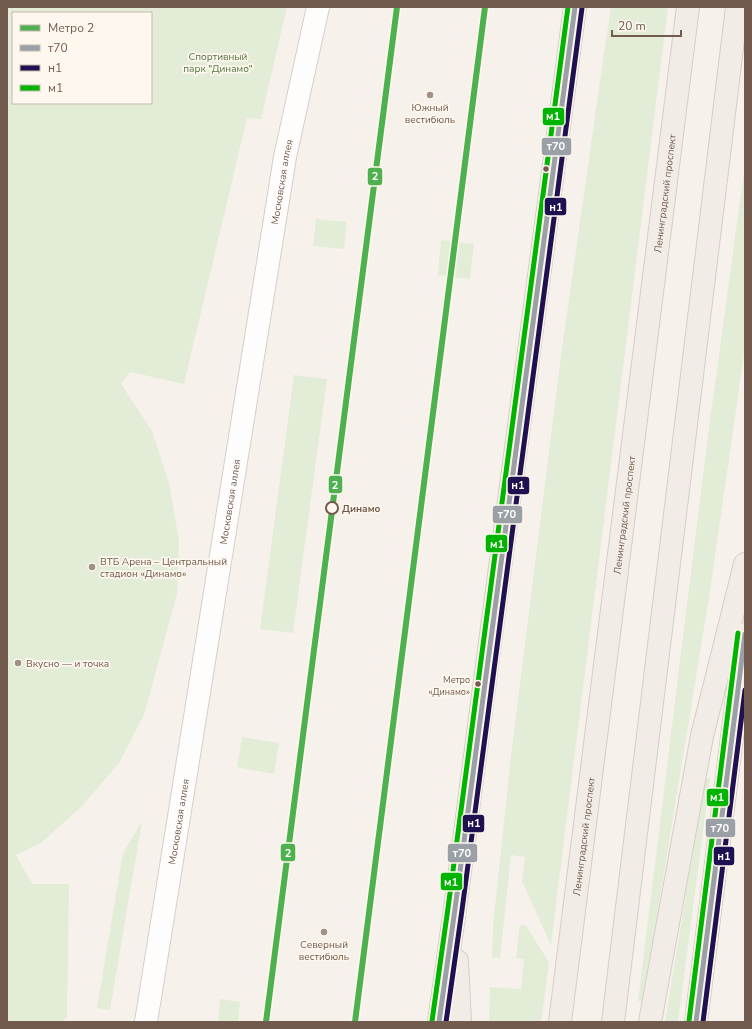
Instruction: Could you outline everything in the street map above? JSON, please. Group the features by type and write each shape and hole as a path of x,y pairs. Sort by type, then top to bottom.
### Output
{"main road":[{"path":"439,1022 575,7"},
{"name":"Ленинградский проспект","path":"560,1022 688,7"},
{"path":"613,1022 737,7"},
{"path":"650,1022 702,736 745,564"},
{"path":"696,1022 745,634"},
{"path":"455,909 460,1022"}],"street":[{"name":"Московская аллея","path":"146,1022 285,157 318,7"}],"green space":[{"name":"Спортивный парк \"Динамо\"","path":"7,7 287,7 261,119 247,118 184,384 130,372 121,384 152,431 169,483 179,540 177,594 144,715 119,763 81,807 41,843 16,855 32,884 69,884 67,1016 63,1022 7,1022"},
{"path":"611,7 668,7 551,945 522,881 525,857 511,855 500,958 492,958 493,925 511,756 561,355"},
{"path":"745,164 745,347 709,598 643,1001 638,1001 707,443"},
{"path":"316,219 347,222 344,249 313,246"},
{"path":"441,240 474,244 470,279 438,275"},
{"path":"294,375 327,379 293,633 260,629"},
{"path":"242,737 279,743 274,774 237,767"},
{"path":"705,778 710,778 678,1022 665,1022"},
{"path":"142,821 110,1010 97,1008 123,853"},
{"path":"520,925 526,926 549,962 541,1022 489,1022 490,987 521,989 524,959 516,958"},
{"path":"220,999 240,1002 238,1022 218,1022"}],"metro line":[{"name":"2","path":"266,1022 397,7"},
{"name":"2","path":"355,1022 485,7"}],"transit line":[{"name":"м1","path":"432,1021 568,7"},
{"name":"т70","path":"439,1022 575,7"},
{"name":"н1","path":"446,1022 582,8"},
{"name":"м1","path":"689,1021 738,633"},
{"name":"т70","path":"696,1022 745,634"},
{"name":"н1","path":"703,1022 745,690"}],"place":[{"name":"Южный вестибюль","path":"430,95"},
{"name":"Динамо","path":"332,508"},
{"name":"ВТБ Арена – Центральный стадион «Динамо»","path":"92,567"},
{"name":"Вкусно — и точка","path":"18,663"},
{"name":"Метро «Динамо»","path":"478,684"},
{"name":"Cеверный вестибюль","path":"324,932"}]}
